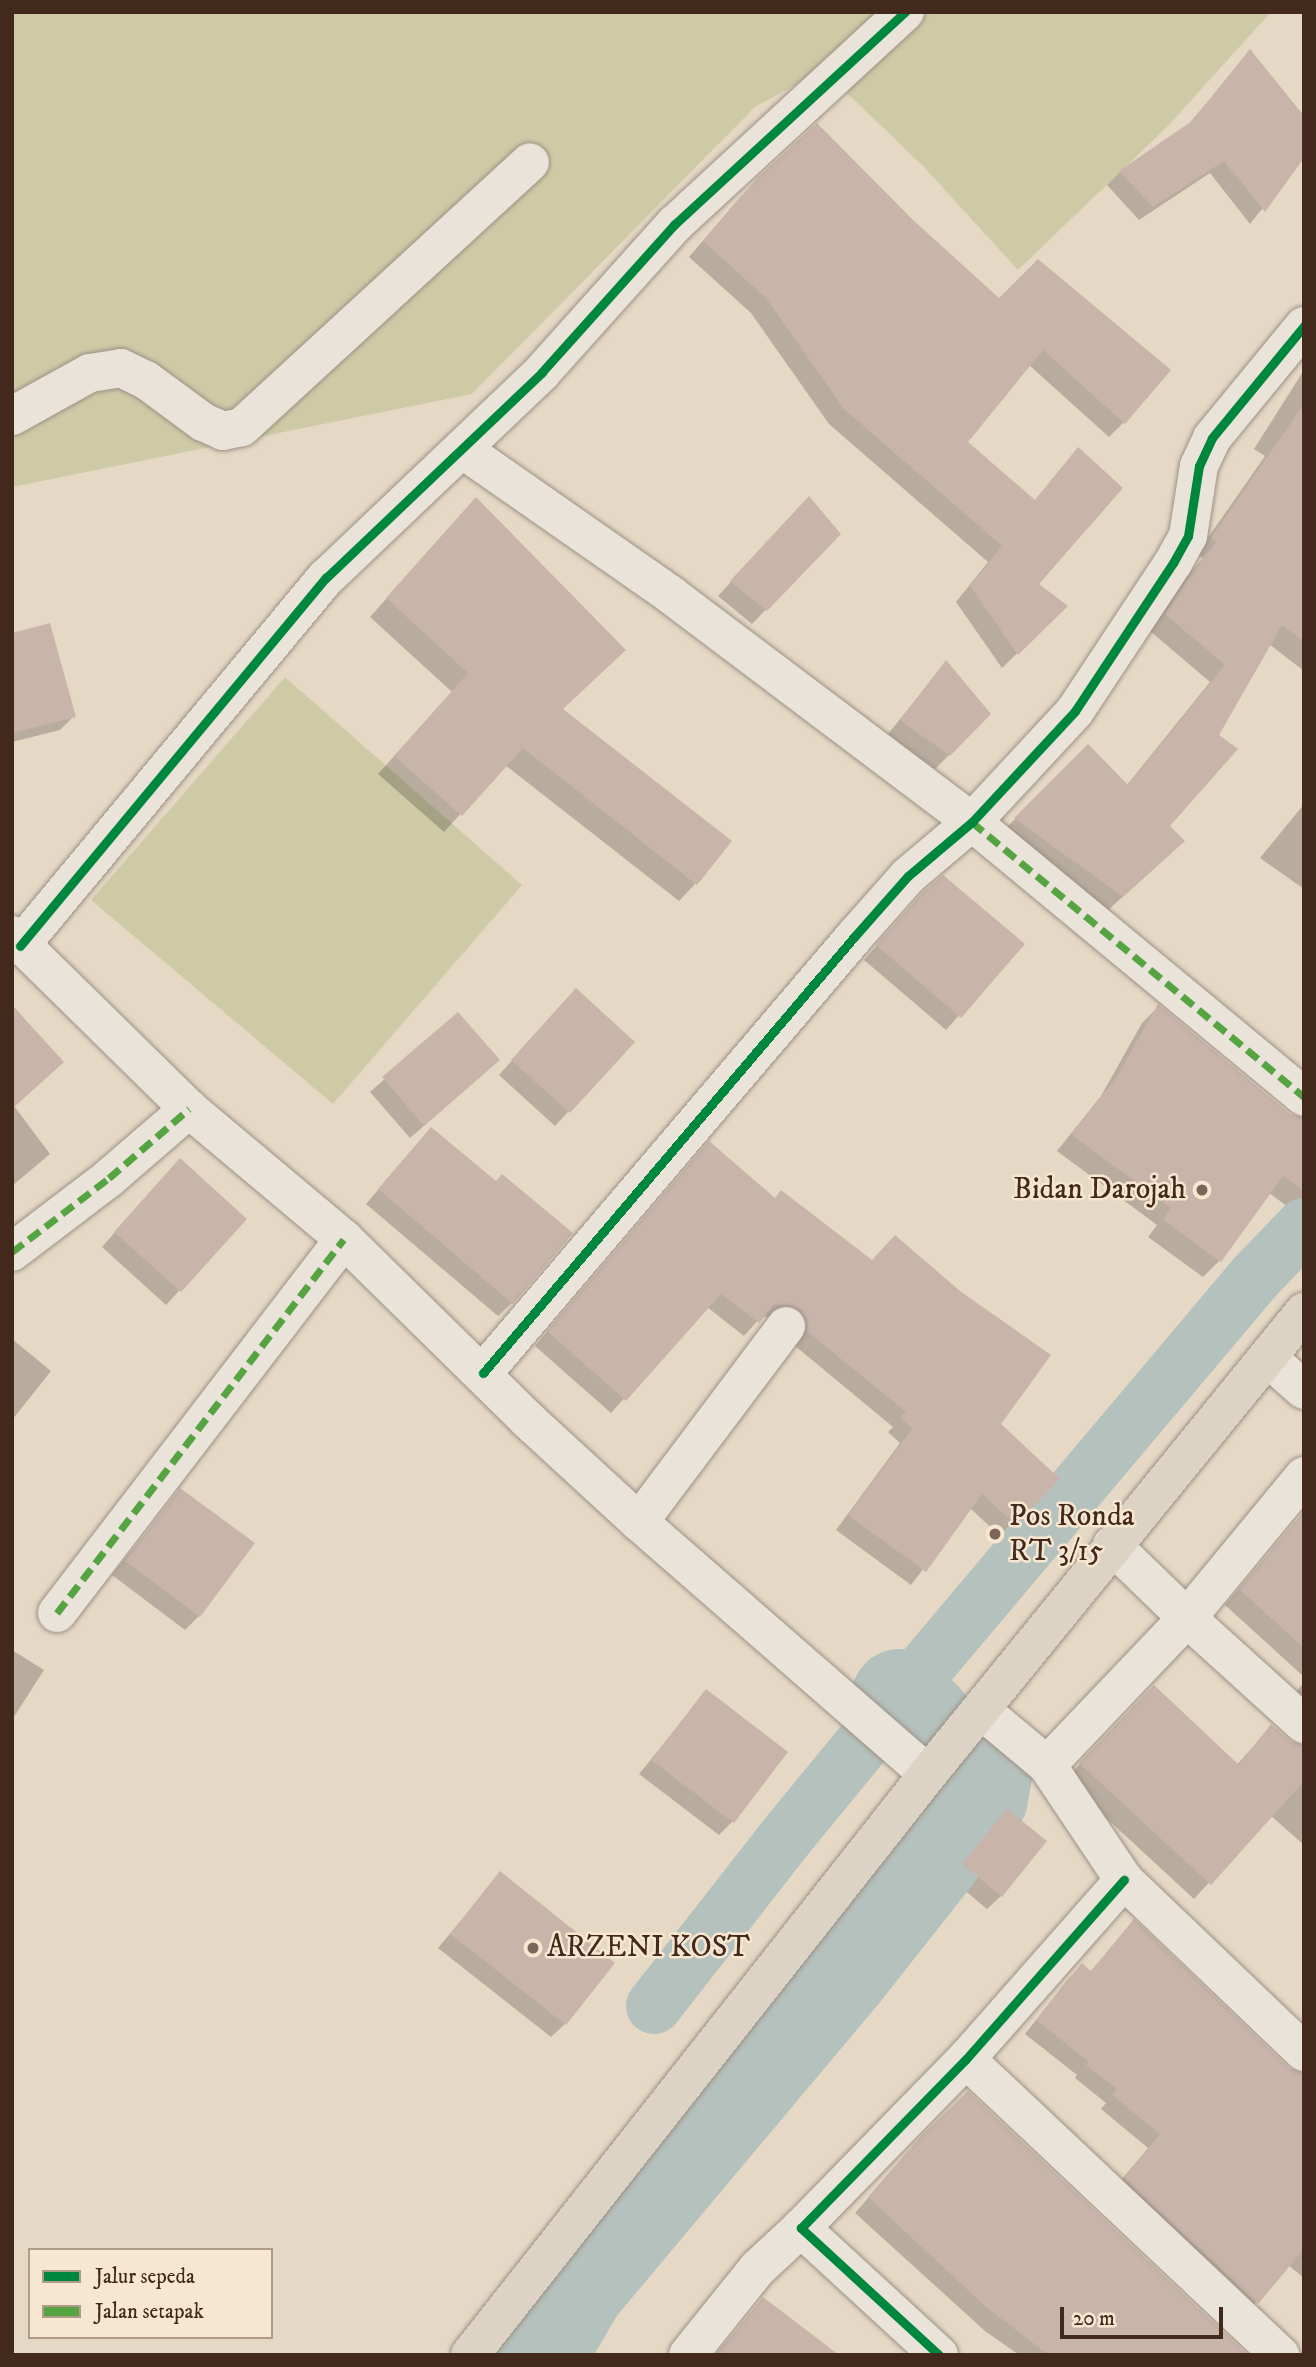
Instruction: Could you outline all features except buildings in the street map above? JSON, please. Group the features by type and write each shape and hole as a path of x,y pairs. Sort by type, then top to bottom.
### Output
{"highway":[{"path":"470,2355 928,1774 1304,1312"}],"street":[{"path":"905,12 675,224 542,372 326,578 16,941 189,1109 344,1239 639,1522 928,1774"},
{"path":"12,416 90,373 121,368 146,380 203,422 223,431 242,427 530,162"},
{"path":"483,1373 908,876 972,822 1075,711 1188,536 1195,508 1199,466 1212,438 1304,326"},
{"path":"462,449 671,595 972,822 1304,1097"},
{"path":"12,1252 109,1178 189,1109"},
{"path":"57,1613 344,1239"},
{"path":"639,1522 786,1326"},
{"path":"1268,1358 1304,1390"},
{"path":"1047,1765 1187,1618 1304,1476"},
{"path":"1112,1545 1187,1618 1304,1724"},
{"path":"981,1710 1047,1765 1124,1880 1304,2052"},
{"path":"688,2355 758,2267 801,2228 966,2059 1124,1880"},
{"path":"966,2059 1280,2355"},
{"path":"801,2228 939,2355"}],"shaded area":[{"path":"12,12 1271,12 1167,127 1018,270 923,166 823,70 755,107 472,394 12,487"},
{"path":"285,677 522,885 333,1104 91,900"}],"waterway":[{"path":"654,2006 786,1837 900,1698 1255,1277 1304,1226"},
{"path":"900,1698 924,1721"},
{"path":"537,2355 577,2287 843,1970 979,1797 983,1775 972,1765"}],"marked path":[{"path":"972,822 1304,1097"},
{"path":"12,1252 109,1178 189,1109"},
{"path":"57,1613 344,1239"}],"cycle path":[{"path":"20,946 326,578 542,372 675,224 905,12"},
{"path":"483,1373 908,876 972,822 1075,711 1188,536 1199,466 1212,438 1304,326"},
{"path":"939,2355 801,2228 966,2059 1124,1880"}],"place":[{"name":"Bidan Darojah","path":"1202,1190"},
{"name":"Pos Ronda RT 3/15","path":"995,1534"},
{"name":"ARZENI KOST","path":"533,1948"}]}
